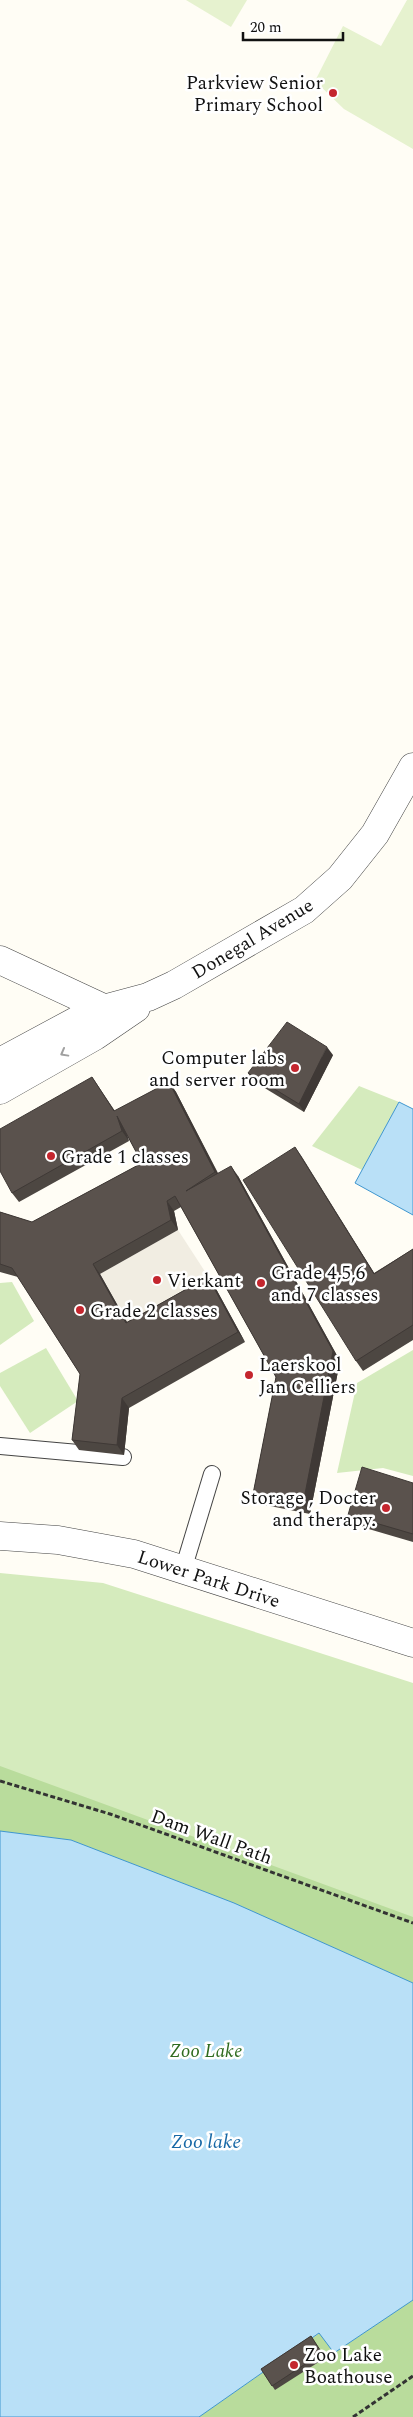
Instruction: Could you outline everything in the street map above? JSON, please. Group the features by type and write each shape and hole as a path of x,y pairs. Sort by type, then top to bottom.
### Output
{"street":[{"name":"Donegal Avenue","path":"0,1062 86,1028 174,985 286,922 321,896 340,878 375,834 413,767"},
{"path":"6,966 115,1013"},
{"path":"6,966 86,1028"},
{"name":"Donegal Avenue","path":"0,1090 86,1028"},
{"name":"Lower Park Drive","path":"0,1536 58,1540 134,1554 413,1643"}],"lane":[{"path":"0,1446 122,1457"},
{"path":"183,1570 212,1474"}],"path":[{"name":"Dam Wall Path","path":"0,1781 110,1814 413,1923"},
{"path":"353,2417 413,2376"}],"green space":[{"path":"186,0 247,0 231,27"},
{"path":"407,0 413,0 413,149 344,109 315,81 343,26 381,46"},
{"path":"359,1086 399,1102 362,1170 312,1146"},
{"path":"12,1282 34,1321 0,1345 0,1283"},
{"path":"46,1348 78,1401 30,1433 0,1386 0,1373"},
{"path":"413,1350 413,1476 383,1468 337,1473 357,1383"},
{"name":"Zoo lake","path":"0,1573 103,1583 413,1683 413,2417 0,2417"},
{"path":"0,1766 413,1917 413,1983 234,1903 71,1840 0,1831"},
{"path":"413,2300 413,2417 199,2417 320,2333 334,2353"}],"shaded area":[{"name":"Vierkant","path":"178,1230 215,1287 133,1333 100,1274"}],"water":[{"path":"399,1102 413,1109 413,1215 355,1183"},
{"name":"Zoo lake","path":"0,1831 71,1840 234,1903 413,1983 413,2300 334,2353 319,2333 199,2417 0,2417"}],"building":[{"name":"Computer labs and server room","path":"287,1022 327,1047 299,1104 248,1073"},
{"path":"92,1077 114,1111 169,1082 215,1172 186,1191 231,1166 333,1351 303,1504 253,1494 276,1377 175,1196 167,1201 171,1220 93,1264 126,1323 208,1277 238,1332 122,1398 117,1445 72,1440 80,1374 12,1268 0,1264 0,1212 32,1222 142,1163 117,1116 122,1131 12,1193 0,1171 0,1129"},
{"path":"295,1147 374,1274 413,1249 413,1325 356,1361 243,1180"},
{"name":"Storage , Docter and therapy.","path":"362,1467 413,1483 413,1534 348,1515"},
{"name":"Zoo Lake Boathouse","path":"311,2336 322,2353 272,2386 261,2369"}],"place":[{"name":"Parkview Senior Primary School","path":"333,93"},
{"name":"Computer labs and server room","path":"295,1068"},
{"name":"Grade 1 classes","path":"51,1156"},
{"name":"Vierkant","path":"157,1280"},
{"name":"Grade 4,5,6 and 7 classes","path":"261,1283"},
{"name":"Grade 2 classes","path":"80,1310"},
{"name":"Laerskool Jan Celliers","path":"249,1375"},
{"name":"Storage , Docter and therapy.","path":"386,1508"},
{"name":"Zoo Lake Boathouse","path":"294,2365"}],"park label":[{"name":"Zoo Lake","path":"206,2050"}]}
